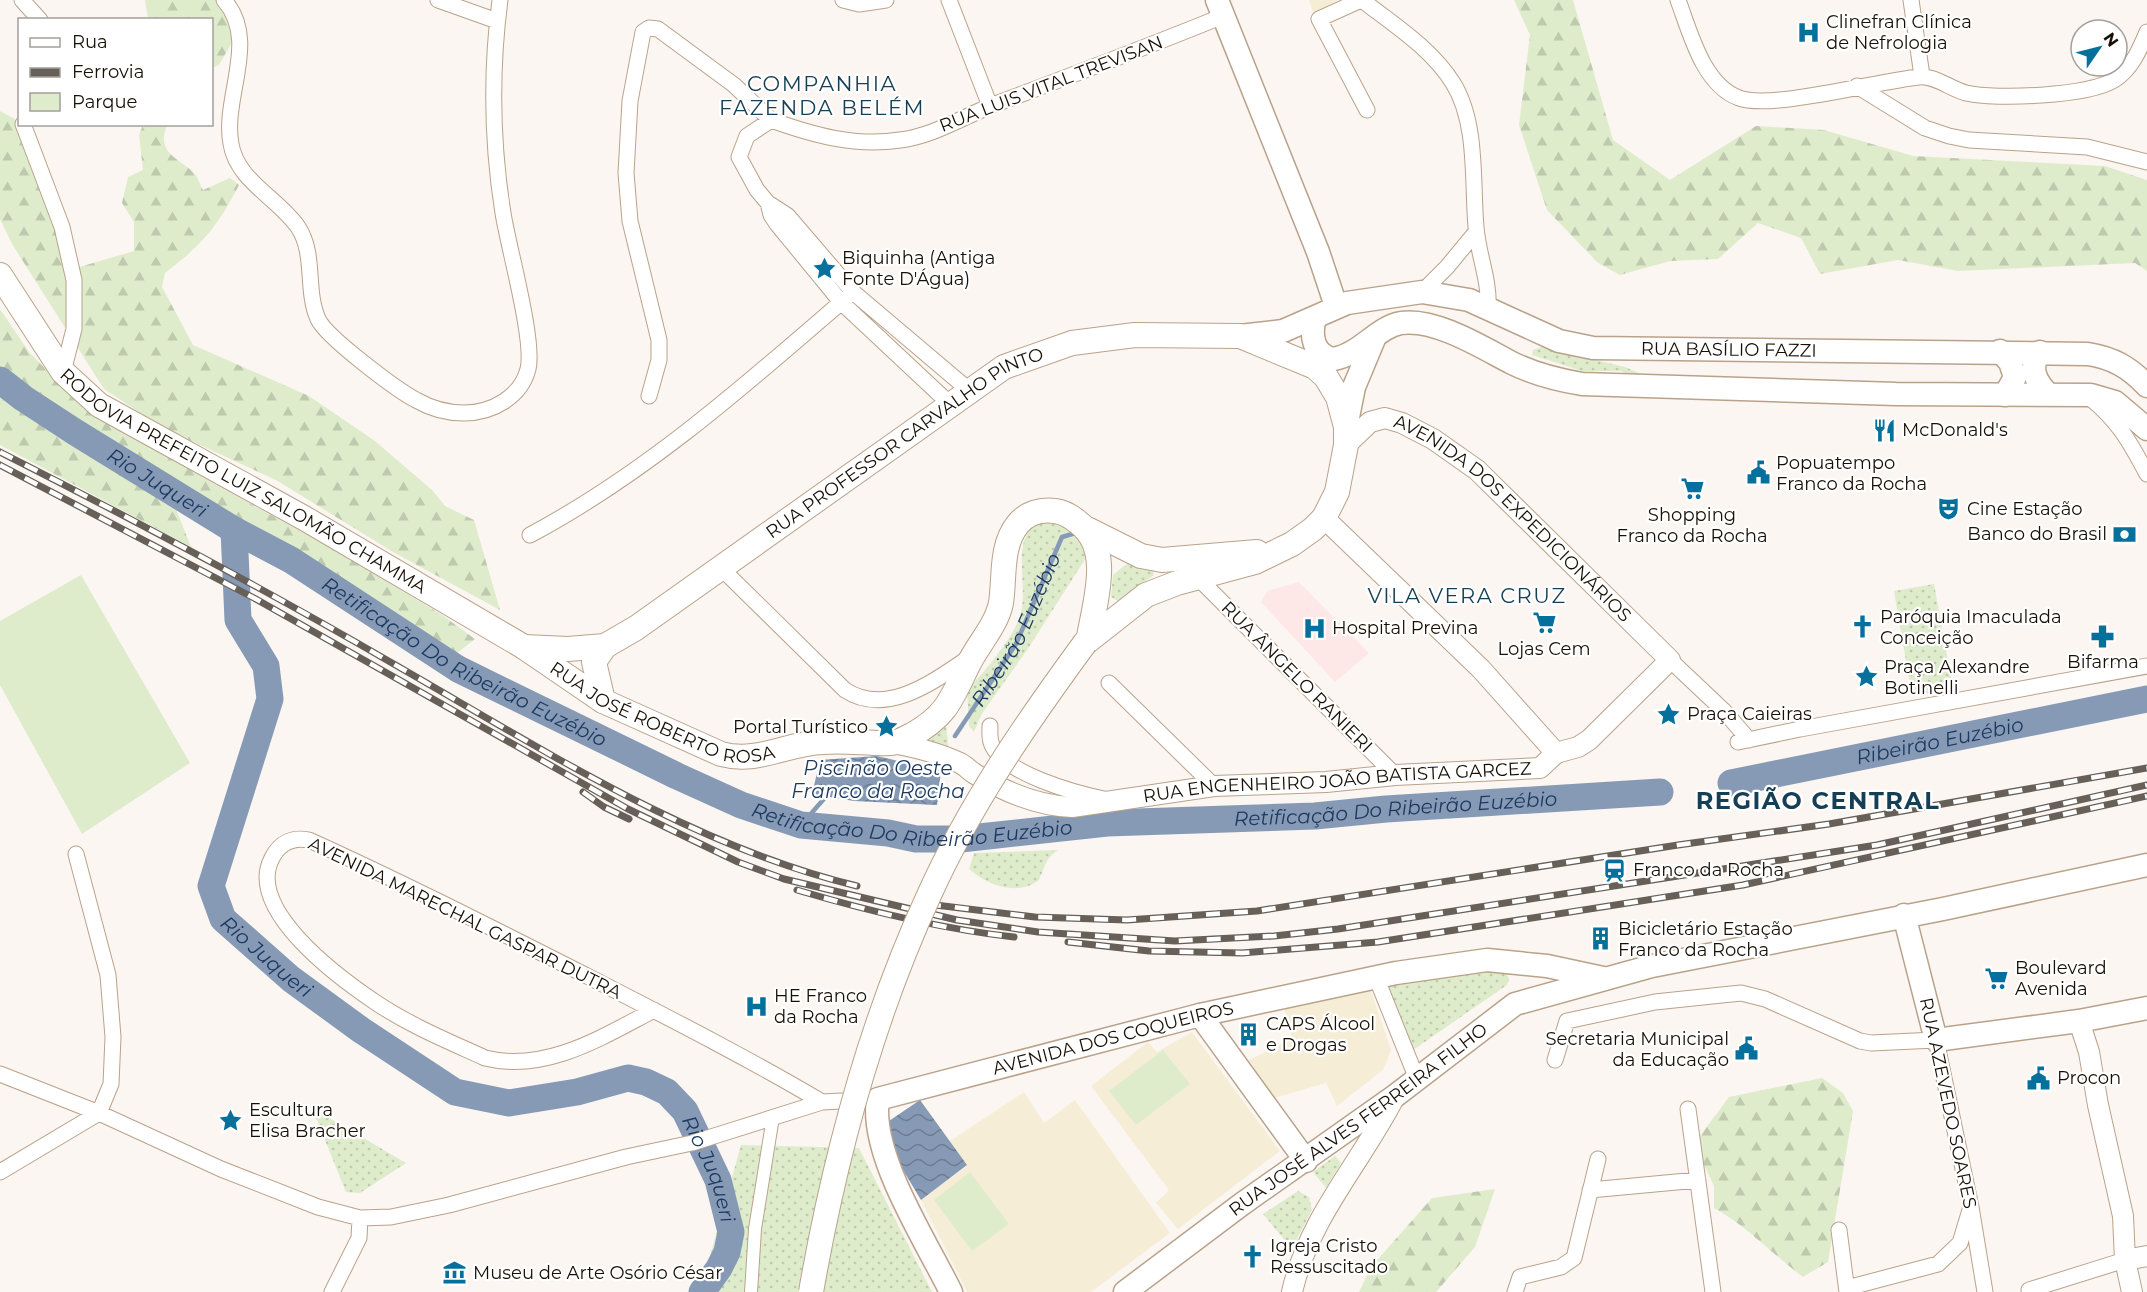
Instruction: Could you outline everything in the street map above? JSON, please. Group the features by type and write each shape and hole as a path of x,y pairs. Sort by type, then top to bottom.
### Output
{"main road":[{"path":"1220,8 1318,252 1336,306"},
{"name":"RODOVIA PREFEITO LUIZ SALOMÃO CHAMMA","path":"0,275 63,372 99,405 304,518 524,647"},
{"name":"RUA BASÍLIO FAZZI","path":"2147,386 2126,366 2107,357 2040,352 1593,348 1560,341 1469,300 1422,292 1336,306 1315,318 1312,340 1326,358 1340,358 1390,327 1407,322 1418,323 1475,341 1504,358 1550,377 1600,386 1716,386 1886,393 2085,395 2107,398 2115,402 2147,429"},
{"path":"1475,341 1485,327 1488,309"},
{"name":"RUA PROFESSOR CARVALHO PINTO","path":"524,647 568,649 605,646 636,628 1004,367 1071,343 1135,335 1274,334 1315,318"},
{"path":"1504,358 1504,339 1518,323"},
{"path":"1240,336 1315,367 1332,385 1346,436"},
{"path":"811,1292 827,1203 858,1084 878,1022 930,892 985,790 1030,717 1087,640 1146,595 1177,583 1199,579 1275,553 1313,529 1324,518 1337,492 1354,387 1374,339"},
{"path":"2000,351 2010,362 2015,377 2005,395"},
{"path":"2040,352 2033,363 2034,373 2048,394"},
{"name":"RUA JOSÉ ROBERTO ROSA","path":"524,647 603,701 721,754 738,759 815,742 892,743 916,732 946,710 1000,606 1007,544 1019,524 1036,512 1048,510 1060,512 1089,530"},
{"path":"1089,530 1141,556 1162,560 1239,552 1275,553"},
{"path":"1087,640 1099,566 1097,545 1089,530"},
{"path":"603,701 594,662 605,646"},
{"name":"RUA JOSÉ ALVES FERREIRA FILHO","path":"1125,1292 1242,1204 1395,1096 1502,1013 1526,1000 1606,978 2147,865"},
{"name":"RUA AZEVEDO SOARES","path":"1904,915 1936,1040"},
{"name":"AVENIDA DOS COQUEIROS","path":"878,1099 1200,1015 1376,976 1487,960 1514,961 1606,978"},
{"path":"1514,961 1525,980 1526,1000"},
{"path":"1936,1040 2079,1021 2147,1008"},
{"path":"1200,1015 1306,1161"},
{"path":"878,1099 876,1121 887,1163 951,1292"}],"street":[{"path":"22,0 38,18"},
{"path":"224,0 237,21 240,41 230,143 236,160 249,178 286,211 300,230 307,248 314,307 318,319 331,335 416,400 457,413 476,413 504,402 524,382 530,356 496,164 497,21 500,0"},
{"path":"438,0 497,21"},
{"path":"843,0 859,4 885,0"},
{"path":"949,0 990,106"},
{"path":"1367,110 1319,19 1362,0 1412,38 1454,84 1462,103 1469,133 1476,232 1488,280 1488,309"},
{"path":"1678,0 1701,58 1727,92 1758,102 1922,76 1965,93 1986,96 2027,96 2084,89 2105,85 2123,73 2139,51 2147,32"},
{"path":"1911,0 1922,76"},
{"name":"RUA LUIS VITAL TREVISAN","path":"771,120 823,137 845,141 899,141 924,135 1220,8"},
{"path":"649,396 659,360 658,339 630,221 626,173 630,101 643,32 649,27 658,29 734,85 771,120 747,136 739,157 748,177 768,203 788,216 853,292 961,398"},
{"path":"1857,86 1925,128 1949,136 1969,140 2087,147 2147,162"},
{"path":"24,126 62,227 74,280 74,328 63,372"},
{"path":"768,203 771,215 777,224 841,302 961,398"},
{"path":"1422,292 1448,267 1476,232"},
{"path":"530,535 579,508 696,424 767,368 853,292"},
{"path":"2085,395 2106,411 2125,432 2147,474"},
{"name":"AVENIDA DOS EXPEDICIONÁRIOS","path":"1346,436 1370,422 1384,418 1402,423 1433,439 1477,470 1670,660"},
{"path":"1324,518 1480,669 1556,753 1578,747 1589,740 1670,660 1724,711 1744,741 2147,666"},
{"name":"RUA JOSÉ ROBERTO ROSA","path":"721,568 845,690 863,699 894,696 923,689 976,652"},
{"name":"RUA ÂNGELO RANIERI","path":"1199,579 1395,775"},
{"path":"1109,682 1214,786"},
{"name":"RUA ENGENHEIRO JOÃO BATISTA GARCEZ","path":"990,726 992,747 1001,757 1019,769 1073,793 1115,802"},
{"name":"RUA ENGENHEIRO JOÃO BATISTA GARCEZ","path":"892,743 914,747 961,764 974,774 1042,803 1081,807 1214,786 1326,782 1395,775 1540,768 1556,753"},
{"name":"AVENIDA MARECHAL GASPAR DUTRA","path":"654,1010 559,1055 538,1060 505,1063 485,1058 376,1002 300,940 273,904 265,880 267,867 280,845 298,838 309,840 654,1010 762,1065 822,1102"},
{"path":"0,1172 99,1113 111,1084 113,1037 108,975 76,854"},
{"path":"1376,976 1417,1079"},
{"path":"1555,1060 1567,1021 1655,1002 1741,993 1765,999 1860,1041 1871,1043 1936,1040"},
{"path":"2079,1021 2089,1052 2101,1119 2123,1216 2125,1260 2132,1292"},
{"name":"RUA AZEVEDO SOARES","path":"1936,1040 1971,1208 1984,1292"},
{"name":"AVENIDA DOS COQUEIROS","path":"0,1074 99,1113 221,1169 318,1207 360,1218 391,1217 449,1205 626,1156 663,1150 822,1102 878,1099"},
{"path":"1292,1292 1304,1250 1318,1221 1339,1186 1370,1143 1395,1096"},
{"path":"1688,1109 1713,1292"},
{"path":"751,1292 755,1229 774,1117"},
{"path":"1515,1292 1521,1277 1561,1267 1574,1258 1598,1159"},
{"path":"1590,1190 1698,1180"},
{"path":"1839,1230 1847,1290 1938,1264 1960,1243 1971,1208"},
{"path":"332,1292 359,1238 360,1218"},
{"path":"2029,1290 2125,1260 2147,1256"}],"shaded area":[{"path":"1309,0 1338,0 1314,15"},
{"name":"Hospital Previna","path":"1299,582 1369,653 1335,682 1261,602 1267,591"},
{"path":"1371,991 1391,1050 1383,1070 1337,1106 1326,1083 1274,1098 1249,1060 1292,1039 1284,1007"},
{"path":"1192,1032 1280,1151 1178,1229 1156,1203 1169,1190 1091,1086 1148,1042 1157,1052"},
{"path":"1024,1092 1044,1123 1075,1100 1170,1233 1091,1292 967,1292 921,1200 967,1166 950,1141"}],"green space":[{"path":"145,0 220,0 226,7 234,39 219,65 213,68 213,18 148,18"},
{"path":"1514,0 1573,0 1613,140 1670,180 1756,126 1824,130 1913,156 2105,166 2147,180 2147,271 2135,263 1958,271 1898,260 1820,274 1801,238 1758,223 1718,259 1670,261 1620,275 1598,263 1547,210 1519,125 1530,35"},
{"path":"0,111 15,119 47,194 66,271 134,251 134,222 122,203 128,177 143,170 139,135 142,127 167,126 164,143 167,149 171,155 194,173 203,190 230,178 239,185 208,234 165,273 162,287 193,345 309,396 375,441 432,490 445,506 474,520 500,610 393,552 276,480 163,428 104,389 12,244 0,219"},
{"path":"0,309 29,352 78,402 209,481 344,555 442,615 475,639 451,658 293,555 178,491 172,499 191,547 0,445"},
{"path":"1541,347 1625,367 1646,376 1630,376 1621,371 1582,371 1532,355 1533,350"},
{"path":"1049,519 1072,522 1087,553 1027,650 981,715 974,732 969,726 967,690 997,655 1016,625 1022,606 1022,557 1026,536 1032,527"},
{"path":"1130,561 1152,568 1154,575 1118,601 1111,597 1113,575"},
{"path":"81,575 190,763 82,834 0,685 0,621"},
{"path":"1934,584 1953,689 1912,696 1894,591"},
{"path":"945,715 949,752 924,742"},
{"path":"1058,850 1048,860 1039,880 1021,888 993,884 969,869 974,853"},
{"path":"1494,968 1506,971 1509,979 1507,985 1413,1050 1384,978"},
{"path":"1163,1050 1190,1084 1136,1125 1109,1091"},
{"path":"1822,1078 1843,1093 1853,1111 1828,1262 1803,1277 1738,1223 1714,1208 1714,1186 1694,1144 1729,1097"},
{"path":"312,1108 406,1163 360,1193 346,1192"},
{"path":"741,1145 859,1148 932,1292 700,1292"},
{"path":"1335,1156 1341,1163 1326,1188 1313,1172"},
{"path":"970,1172 1009,1224 972,1251 934,1200"},
{"path":"1495,1189 1475,1247 1436,1292 1359,1292 1371,1267 1432,1198"},
{"path":"1298,1191 1309,1197 1312,1210 1292,1249 1263,1214"}],"water":[{"name":"Piscinão Oeste Franco da Rocha","path":"877,756 941,771 937,805 854,801 812,794 820,760"},
{"path":"920,1100 967,1165 921,1200 897,1160 883,1125"}],"waterway":[{"name":"Retificação Do Ribeirão Euzébio","path":"0,380 75,432 234,530 291,560 458,669 677,776 741,805 801,825 888,833 916,839 961,839 1107,823 1315,816 1386,809 1660,792"},
{"name":"Rio Juqueri","path":"234,530 238,620 266,666 270,699 211,886 223,919 291,979 361,1030 455,1092 509,1103 577,1092 628,1078 646,1082 667,1092 685,1111 718,1180 731,1232 727,1252 702,1292"},
{"name":"Ribeirão Euzébio","path":"955,736 1016,644 1062,537 1079,532"},
{"name":"Ribeirão Euzébio","path":"1731,783 2147,699"},
{"name":"Ribeirão Euzébio","path":"801,825 830,792"}],"railway":[{"path":"0,452 246,581 617,791 735,846 795,868 857,886"},
{"path":"0,465 254,598 628,809 738,862 784,879 957,920 1038,932 1175,941 1274,936 1338,929 1877,845 2147,785"},
{"path":"927,904 1035,917 1127,920 1257,911 1678,845 1829,824 2147,768"},
{"path":"583,792 604,807 629,819"},
{"path":"1068,942 1149,951 1242,953 1378,942 1743,885 2147,796"},
{"path":"797,890 905,918 1014,937"}],"place":[{"name":"Clinefran Clínica de Nefrologia","path":"1808,32"},
{"name":"Biquinha (Antiga Fonte D'Água)","path":"824,268"},
{"name":"McDonald's","path":"1884,430"},
{"name":"Popuatempo Franco da Rocha","path":"1758,473"},
{"name":"Shopping Franco da Rocha","path":"1692,489"},
{"name":"Cine Estação","path":"1949,509"},
{"name":"Banco do Brasil","path":"2125,534"},
{"name":"Lojas Cem","path":"1544,623"},
{"name":"Paróquia Imaculada Conceição","path":"1862,627"},
{"name":"Hospital Previna","path":"1314,628"},
{"name":"Bifarma","path":"2103,636"},
{"name":"Praça Alexandre Botinelli","path":"1866,677"},
{"name":"Praça Caieiras","path":"1669,714"},
{"name":"Portal Turístico","path":"886,727"},
{"name":"Franco da Rocha","path":"1615,870"},
{"name":"Bicicletário Estação Franco da Rocha","path":"1600,939"},
{"name":"Boulevard Avenida","path":"1997,978"},
{"name":"HE Franco da Rocha","path":"756,1006"},
{"name":"CAPS Álcool e Drogas","path":"1248,1034"},
{"name":"Secretaria Municipal da Educação","path":"1747,1049"},
{"name":"Procon","path":"2039,1078"},
{"name":"Escultura Elisa Bracher","path":"231,1120"},
{"name":"Igreja Cristo Ressuscitado","path":"1252,1256"},
{"name":"Museu de Arte Osório César","path":"455,1273"}],"district":[{"name":"COMPANHIA FAZENDA BELÉM","path":"822,96"},
{"name":"VILA VERA CRUZ","path":"1467,596"},
{"name":"REGIÃO CENTRAL","path":"1818,801"}]}
